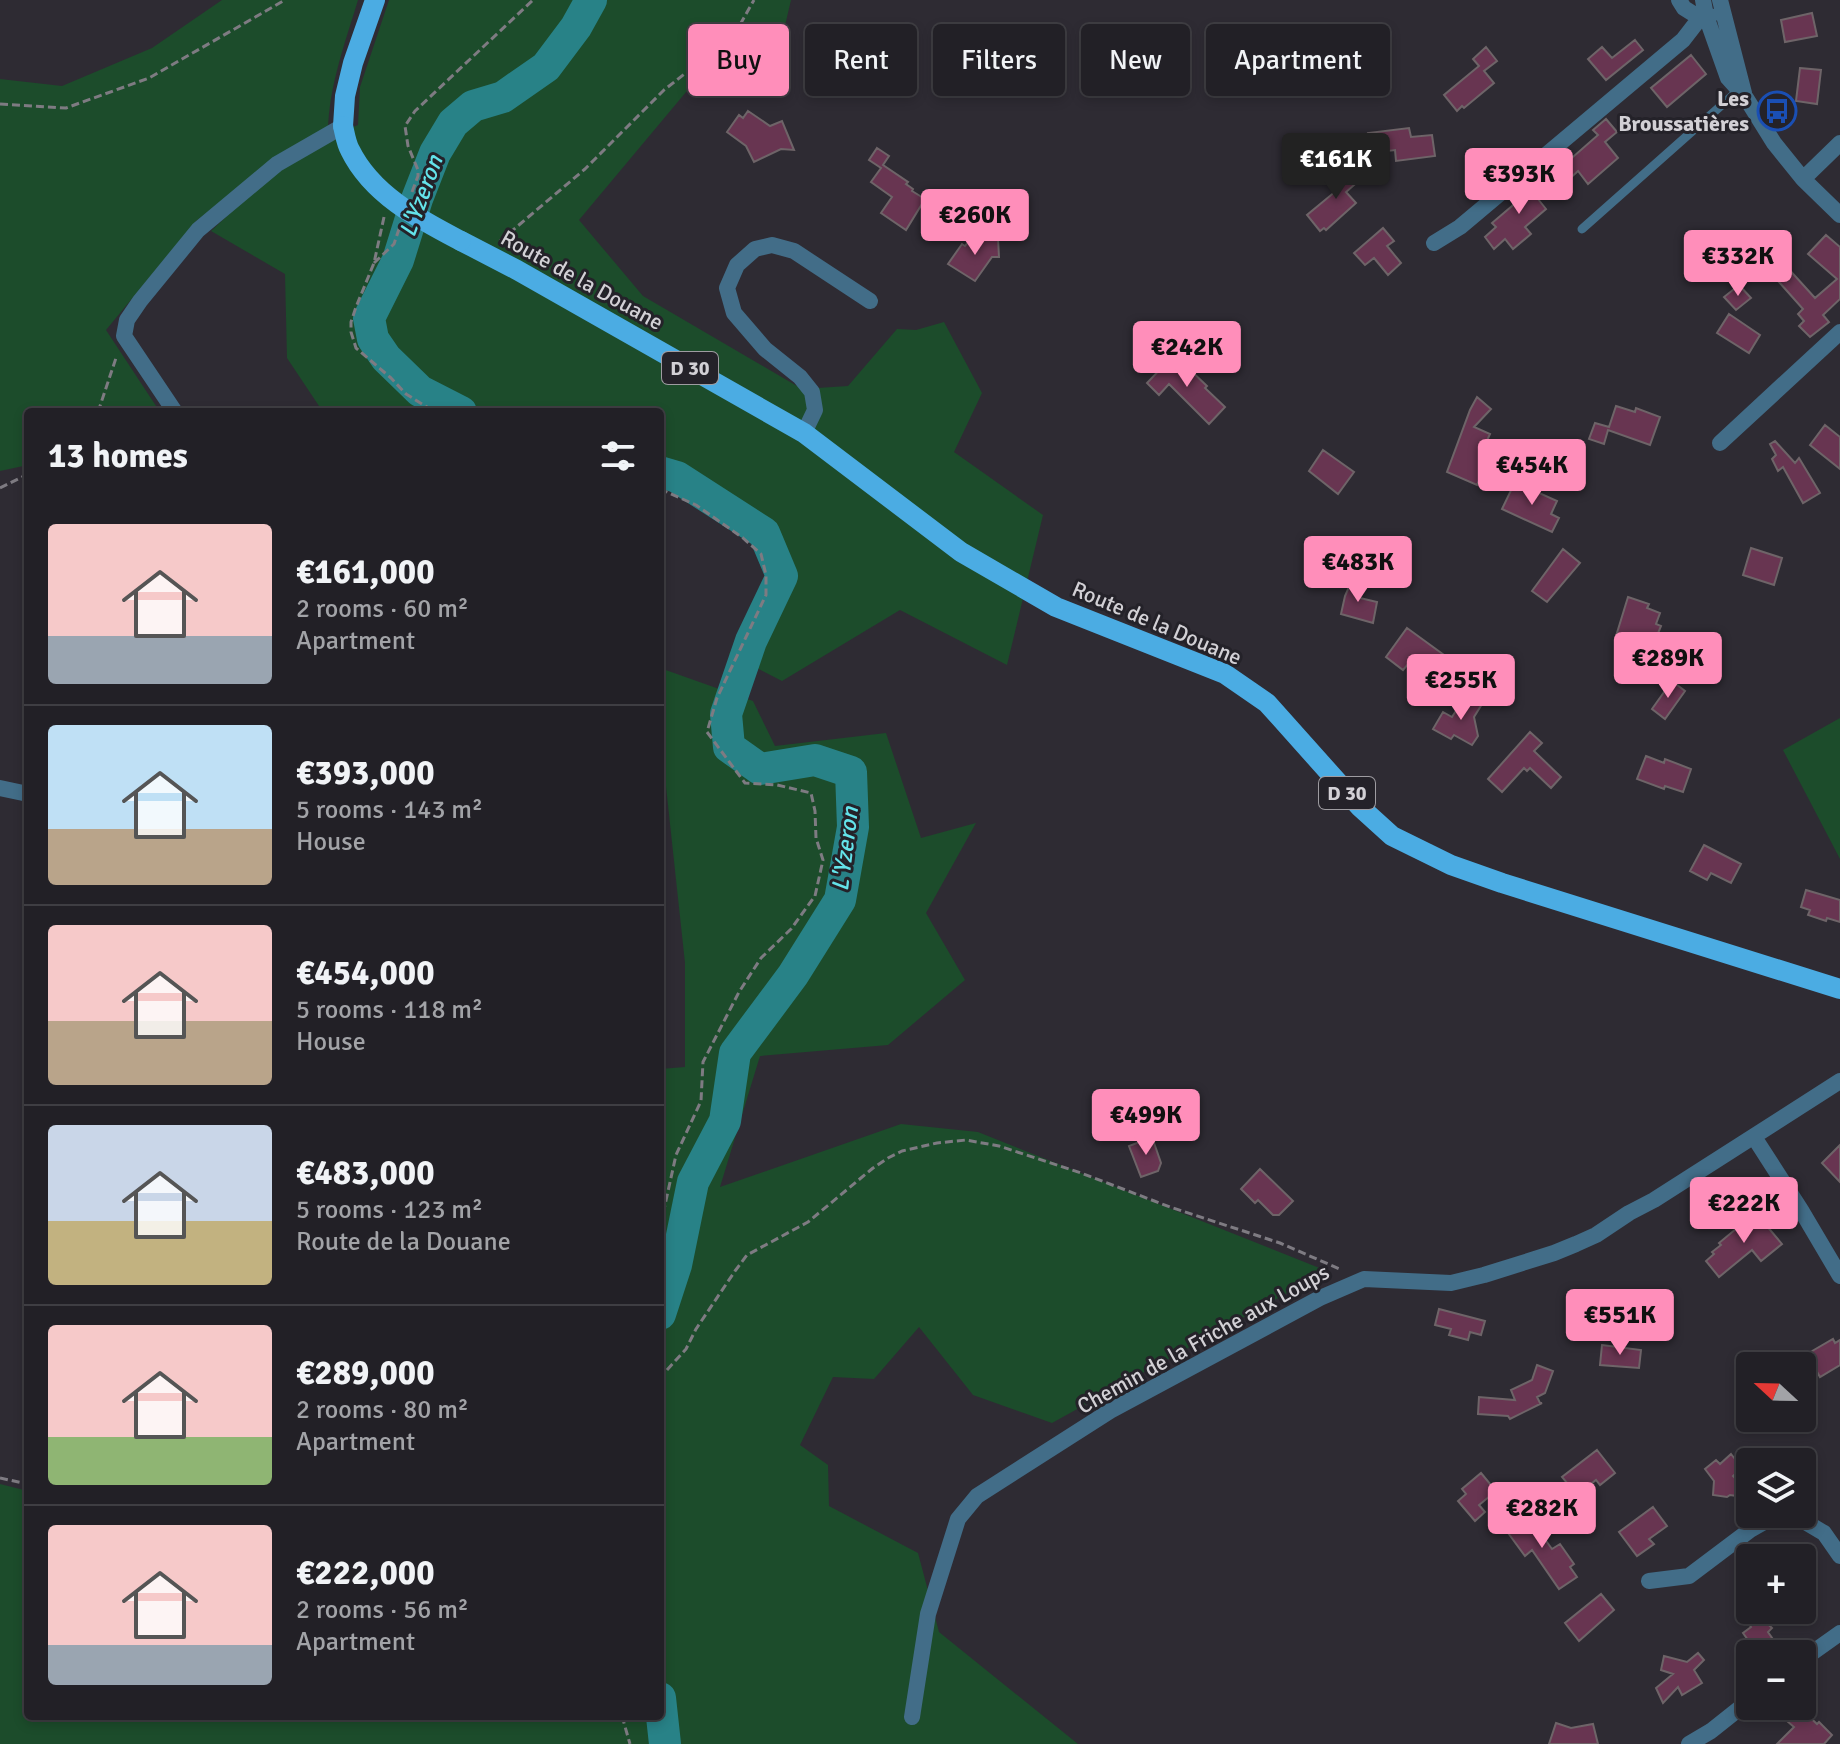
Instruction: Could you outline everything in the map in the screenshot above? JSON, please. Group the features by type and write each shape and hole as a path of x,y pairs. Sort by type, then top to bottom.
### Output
{"main road":[{"name":"D 30","path":"343,126 345,96 353,63 375,0"},
{"name":"Route de la Douane","path":"343,126 349,148 369,178 403,207 804,433 961,552 1056,607 1225,674 1267,703 1360,807 1392,836 1451,865 1502,883 1840,989"}],"street":[{"path":"1679,0 1684,8 1703,12 1722,6 1742,92"},
{"path":"1703,12 1728,78 1742,92 1774,143 1803,179 1840,215"},
{"path":"1434,243 1460,227 1683,40 1703,12"},
{"path":"172,408 124,336 127,320 198,230 277,164 343,126"},
{"path":"1803,179 1840,143"},
{"path":"804,433 815,410 812,392 800,377 765,349 734,313 727,288 737,265 755,249 772,245 794,251 870,301"},
{"path":"1720,443 1840,332"},
{"path":"0,788 24,793"},
{"name":"Chemin de la Friche aux Loups","path":"912,1717 928,1614 958,1519 977,1496 1110,1411 1320,1298 1364,1279 1451,1283 1554,1253 1596,1235 1840,1081"},
{"path":"1754,1137 1840,1276"},
{"path":"1649,1581 1689,1576 1750,1530 1773,1517 1802,1520 1824,1533 1840,1556"},
{"path":"1816,1650 1840,1633"},
{"path":"1689,1744 1736,1711"}],"lane":[{"path":"1582,229 1742,92"}],"path":[{"path":"0,104 66,108 149,78 285,0"},
{"path":"409,202 418,170 408,146 405,126 415,111 533,0"},
{"path":"487,254 616,140 664,90 737,30 754,0"},
{"path":"390,212 384,217 374,263 356,307 351,332 356,348 406,394 429,408"},
{"path":"374,263 394,244 399,230"},
{"path":"99,408 124,336"},
{"path":"0,488 24,476"},
{"path":"664,491 696,505 761,554 766,575 766,595 717,698 707,732 745,783 777,785 811,793 816,838 823,860 815,896 791,929 761,958 739,992 703,1062 701,1101 676,1155 664,1209"},
{"path":"667,1370 686,1349 696,1329 747,1255 808,1222 888,1158 902,1151 937,1143 966,1140 999,1146 1280,1243 1364,1279"},
{"path":"0,1478 24,1483"},
{"path":"623,1720 630,1744"}],"green space":[{"path":"222,0 358,0 335,81 328,131 274,161 196,221 106,330 157,408 24,408 24,466 0,471 0,79 62,86 152,48"},
{"path":"389,0 791,0 785,24 688,24 688,90 579,220 643,296 802,389 848,386 897,329 916,330 944,322 982,393 954,452 1043,515 1007,665 900,610 782,681 729,654 773,576 759,540 677,488 664,483 664,408 320,408 287,358 285,274 211,231 279,167 330,136 358,125 360,87"},
{"path":"664,669 753,701 775,746 886,733 921,838 976,823 926,913 965,980 888,1045 760,1056 720,1187 901,1124 978,1132 1327,1271 1052,1423 973,1395 919,1327 874,1379 833,1377 800,1445 828,1465 829,1506 918,1553 939,1632 1078,1744 0,1744 0,1484 24,1490 24,1720 664,1720 664,1069 685,1067 685,963 664,768"},
{"path":"1840,718 1840,859 1783,750"}],"building":[{"path":"1812,13 1817,36 1785,42 1781,20"},
{"path":"1635,40 1643,50 1606,80 1588,59 1602,47 1612,58"},
{"path":"1486,47 1497,61 1484,71 1494,83 1457,111 1444,95 1479,66 1473,59"},
{"path":"1691,55 1706,74 1667,107 1651,88"},
{"path":"1800,68 1821,70 1817,104 1796,101"},
{"path":"748,111 770,126 782,121 794,150 781,149 754,162 746,146 727,132 739,115 743,118"},
{"path":"1606,119 1617,132 1605,142 1618,158 1588,184 1578,171 1567,181 1558,170 1598,135 1593,130"},
{"path":"1409,128 1411,137 1432,135 1435,156 1396,161 1395,150 1371,153 1368,133"},
{"path":"877,148 889,156 883,165 908,182 906,184 912,191 925,199 906,230 881,213 892,197 871,182 881,168 869,160"},
{"path":"1349,166 1361,179 1346,192 1356,203 1326,230 1320,231 1307,215 1336,191 1329,183"},
{"path":"1543,172 1550,181 1534,194 1546,209 1525,227 1531,234 1513,249 1505,239 1494,249 1485,237 1496,227 1492,223 1519,200 1515,195"},
{"path":"1383,228 1394,241 1387,246 1401,263 1388,275 1374,258 1365,265 1354,253"},
{"path":"1826,235 1840,247 1840,299 1823,315 1829,322 1810,337 1799,326 1804,321 1798,314 1803,309 1763,264 1773,255 1815,298 1837,279 1808,254"},
{"path":"998,238 999,257 992,257 975,281 948,264 962,244 965,246 970,240"},
{"path":"1739,285 1751,298 1736,310 1724,297"},
{"path":"1729,314 1760,335 1749,353 1717,333"},
{"path":"1167,362 1186,366 1225,407 1209,424 1169,384 1159,395 1147,383"},
{"path":"1477,397 1491,409 1474,427 1490,434 1480,456 1489,460 1477,485 1447,472"},
{"path":"1616,406 1635,412 1636,408 1660,417 1650,445 1608,430 1604,444 1589,439 1595,423 1609,427"},
{"path":"1825,425 1840,437 1840,469 1810,445"},
{"path":"1775,441 1795,463 1799,458 1820,493 1803,503 1783,467 1778,471 1772,459 1776,455 1770,444"},
{"path":"1323,450 1354,472 1338,494 1309,471"},
{"path":"1515,482 1557,501 1551,514 1559,518 1552,532 1502,509"},
{"path":"1751,548 1782,558 1774,585 1743,575"},
{"path":"1563,549 1580,563 1547,602 1532,591"},
{"path":"1352,580 1364,583 1360,598 1377,602 1373,623 1341,614"},
{"path":"1628,597 1649,604 1647,608 1660,613 1656,624 1661,626 1652,648 1616,636"},
{"path":"1407,628 1444,655 1427,678 1408,664 1403,670 1386,657"},
{"path":"1672,681 1685,691 1665,719 1652,709"},
{"path":"1466,695 1482,704 1474,717 1478,736 1472,745 1454,735 1451,739 1433,729 1443,712 1452,717"},
{"path":"1530,732 1542,743 1534,751 1561,777 1551,788 1530,768 1527,771 1524,768 1502,792 1488,779"},
{"path":"1646,756 1691,769 1683,792 1637,779"},
{"path":"1704,845 1741,864 1731,883 1711,873 1707,880 1690,871"},
{"path":"1806,890 1840,900 1840,922 1808,915 1810,910 1801,907"},
{"path":"1152,1137 1161,1163 1158,1171 1141,1177 1129,1146"},
{"path":"1840,1145 1840,1182 1822,1163"},
{"path":"1260,1169 1293,1201 1279,1215 1273,1215 1258,1200 1255,1203 1241,1189"},
{"path":"1754,1214 1782,1244 1761,1261 1752,1250 1719,1277 1706,1261 1721,1245 1719,1243"},
{"path":"1439,1309 1485,1321 1481,1335 1470,1332 1468,1340 1449,1335 1451,1329 1435,1325"},
{"path":"1833,1339 1835,1343 1840,1340 1840,1365 1820,1377 1816,1370 1816,1352 1810,1352"},
{"path":"1602,1345 1641,1350 1639,1368 1600,1365"},
{"path":"1537,1365 1553,1371 1545,1393 1537,1397 1542,1403 1510,1419 1508,1416 1478,1414 1479,1397 1515,1400 1511,1390 1532,1380"},
{"path":"1597,1450 1615,1473 1600,1485 1596,1480 1577,1495 1562,1477"},
{"path":"1731,1454 1736,1460 1736,1473 1733,1476 1736,1479 1736,1496 1713,1495 1714,1481 1705,1469 1716,1460 1720,1464"},
{"path":"1481,1473 1496,1491 1479,1505 1485,1512 1475,1521 1458,1501 1466,1494 1462,1489"},
{"path":"1653,1507 1667,1526 1649,1539 1654,1544 1637,1556 1619,1532"},
{"path":"1520,1514 1526,1523 1531,1520 1552,1549 1560,1544 1574,1564 1570,1567 1577,1577 1559,1589 1532,1550 1525,1556 1503,1526"},
{"path":"1601,1594 1614,1610 1579,1641 1565,1623"},
{"path":"1749,1624 1773,1624 1768,1632 1774,1640 1748,1640 1743,1633 1751,1627"},
{"path":"1698,1653 1704,1660 1694,1670 1702,1683 1682,1695 1678,1687 1663,1703 1656,1688 1673,1674 1661,1670 1664,1656 1687,1662"},
{"path":"1813,1720 1832,1735 1824,1744 1777,1744 1794,1727 1787,1721"},
{"path":"1556,1723 1571,1728 1593,1724 1598,1744 1549,1744"}],"waterway":[{"name":"L'Yzeron","path":"453,408 420,391 386,358 373,339 369,318 398,260 435,153 453,123 473,106 503,97 546,67 576,27 591,0"},
{"name":"L'Yzeron","path":"664,473 677,477 764,533 782,576 751,641 726,714 729,747 760,769 815,760 851,772 853,827 840,900 793,975 735,1053 725,1121 693,1182 676,1265 664,1302"},
{"name":"L'Yzeron","path":"662,1720 665,1744"}],"place":[{"name":"Les Broussatières","path":"1777,111"}]}
